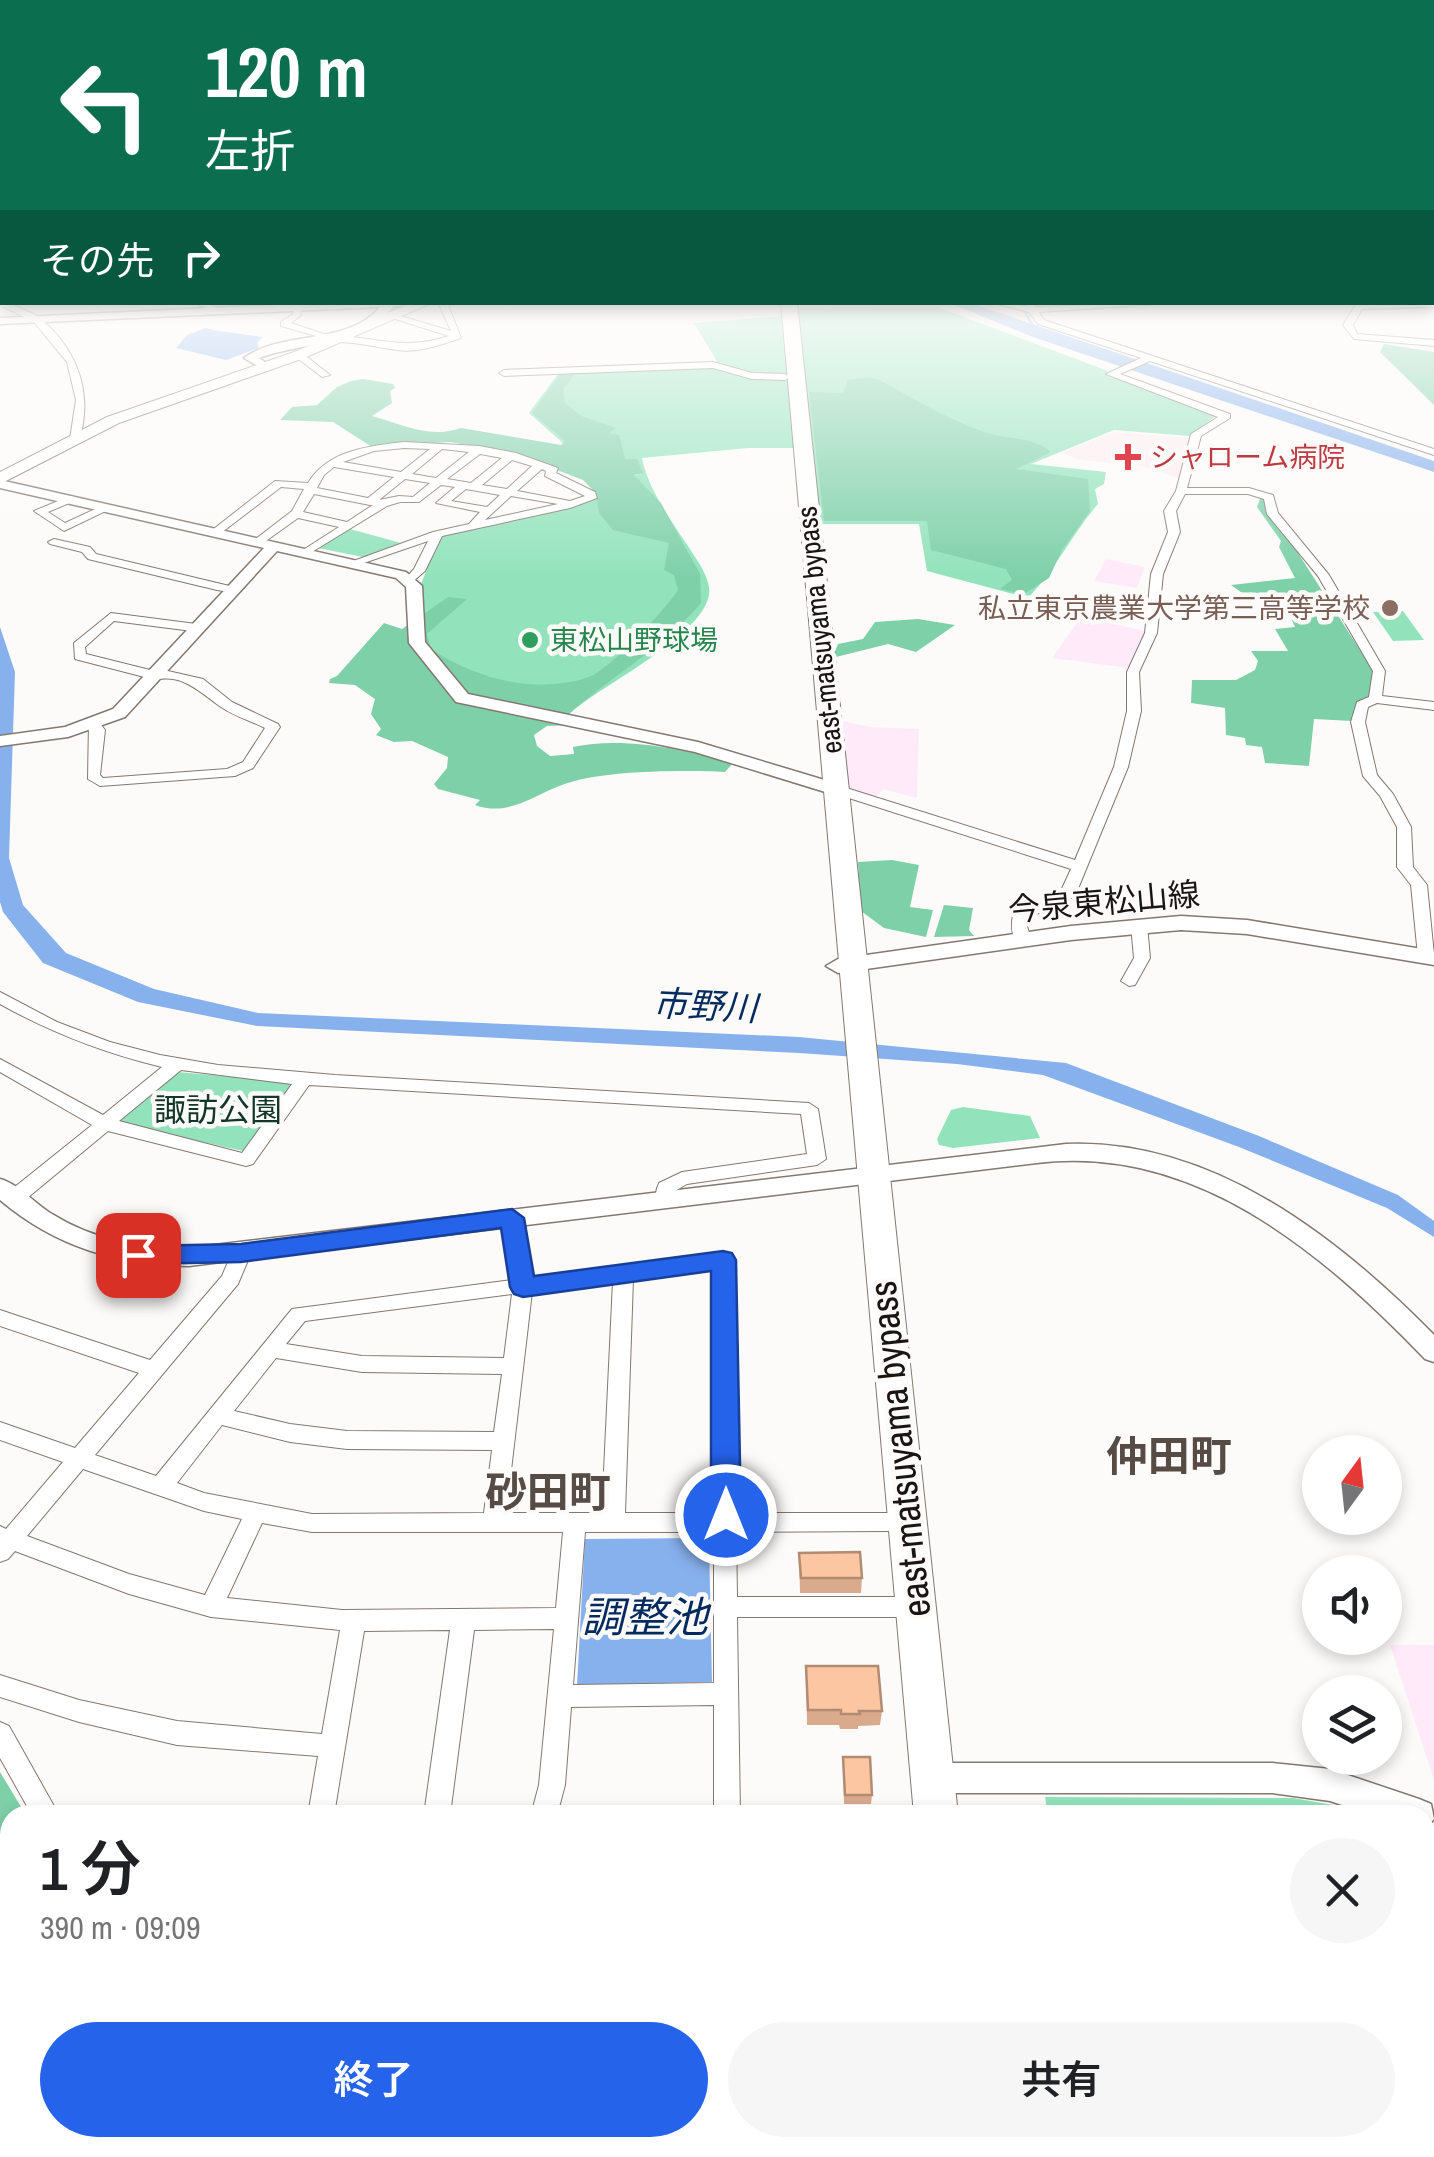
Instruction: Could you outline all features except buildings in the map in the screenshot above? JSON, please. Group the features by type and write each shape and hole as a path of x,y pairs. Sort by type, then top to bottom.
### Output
{"highway":[{"name":"east-matsuyama bypass","path":"785,377 829,787"},
{"name":"east-matsuyama bypass","path":"795,377 855,1084 935,1797"},
{"name":"east-matsuyama bypass","path":"865,1177 888,1522 914,1805"}],"main road":[{"path":"0,481 126,415 238,377"},
{"name":"今泉東松山線","path":"844,966 1139,925 1246,927 1430,957"}],"street":[{"path":"75,439 80,400 76,377"},
{"path":"1023,940 1021,915 1067,896 1121,766 1134,711 1133,672 1150,633 1157,574 1174,532 1170,511 1181,491 1196,434 1226,415 1114,377"},
{"path":"1201,377 1434,452"},
{"path":"307,552 350,526 440,446"},
{"path":"0,741 94,725 128,707 236,589 310,489 333,464 357,451 440,446 512,455 554,470 549,474 591,494 591,498 570,504 437,534 354,563"},
{"path":"357,478 394,448"},
{"path":"217,531 280,484 376,503 415,500 479,449"},
{"path":"486,510 442,503 512,455"},
{"path":"424,458 491,472"},
{"path":"333,464 570,504"},
{"path":"474,524 540,465"},
{"path":"541,498 561,480"},
{"path":"0,481 354,563 410,580"},
{"path":"336,495 346,486"},
{"path":"1181,491 1249,490 1269,497 1272,514 1323,575 1379,672 1374,699"},
{"path":"70,499 40,511 64,528 108,507"},
{"path":"295,514 350,526"},
{"path":"410,580 420,571 437,534"},
{"path":"54,542 86,549 92,557 144,566 164,577 236,589"},
{"path":"410,580 416,606 416,643 462,698 617,734 698,747 1081,868"},
{"path":"94,725 98,730 94,776 100,782 230,773 248,766 273,727 226,705 198,682 80,656 78,646 110,617 200,628"},
{"path":"1430,957 1426,886 1405,867 1404,827 1386,794 1370,776 1358,722 1362,705 1374,699 1434,706"},
{"path":"1130,982 1142,958 1139,925"},
{"path":"1,999 70,1034 118,1052 176,1064 305,1078 809,1109 817,1159 682,1178 666,1188 664,1199"},
{"path":"176,1064 105,1124 7,1193 54,1230 108,1250 163,1258 241,1253 664,1199 1061,1152 1092,1152 1155,1162 1217,1186 1308,1239 1368,1286 1434,1352"},
{"path":"0,1066 105,1124 246,1160 305,1078"},
{"path":"494,1523 523,1287 512,1218"},
{"path":"241,1253 232,1279 3,1543 136,1588 212,1607 283,1616 568,1618"},
{"path":"160,1488 299,1314 723,1260 727,1805"},
{"path":"613,1523 624,1275"},
{"path":"0,1318 154,1370"},
{"path":"273,1348 309,1359 369,1367 513,1366"},
{"path":"218,1416 347,1440 505,1441"},
{"path":"0,1431 160,1488 255,1514 361,1524 888,1522"},
{"path":"212,1607 255,1514"},
{"path":"547,1805 552,1785 575,1523"},
{"path":"727,1607 896,1607"},
{"path":"323,1805 354,1618"},
{"path":"437,1805 464,1618"},
{"path":"0,1686 163,1730 220,1739 332,1746"},
{"path":"560,1696 728,1694"},
{"path":"0,1734 40,1805"},
{"path":"935,1797 1272,1778 1330,1785 1389,1805"}],"shaded area":[{"name":"シャローム病院","path":"1114,432 1190,438 1180,479 1142,466 1081,460 1061,453"},
{"path":"1106,559 1145,567 1137,588 1094,581"},
{"path":"1081,617 1146,631 1129,668 1052,658"},
{"path":"838,720 871,727 919,729 917,798 883,789 875,798 847,787"},
{"path":"1402,1645 1434,1645 1434,1780 1402,1675 1393,1655 1402,1655"}],"green space":[{"path":"556,377 1110,377 1220,413 1189,436 1114,430 1031,464 1106,472 1104,484 1095,489 1098,504 1028,598 927,571 919,524 818,524 809,448 748,448 642,458 657,498 704,572 709,595 702,611 670,644 569,714 482,700 426,649 420,587 440,534 592,499 587,491 639,474 565,445 529,413"},
{"path":"559,377 573,377 563,389 565,403 581,416 616,428 609,433 619,435 625,459 637,459 643,473 634,475 661,503 700,574 701,603 671,634 569,714 570,725 547,726 534,735 537,746 550,756 574,754 573,747 592,744 674,749 733,763 725,772 598,776 562,785 520,804 487,808 475,805 480,800 438,789 434,784 447,768 448,757 412,741 394,742 376,735 381,729 371,714 375,699 355,685 329,683 384,623 402,629 448,597 467,599 427,634 431,649 449,660 487,676 527,684 589,677 622,652 678,590 674,575 664,570 669,543 613,530 599,513 596,493 583,480 510,452 450,442 372,447 333,422 280,420 292,407 317,405 337,387 363,379 393,384 395,388 390,391 392,403 372,416 427,431 461,428 561,445 565,441 532,413"},
{"path":"1405,377 1434,377 1434,405"},
{"path":"848,380 879,380 970,427 1036,443 1051,452 1016,469 1088,479 1090,511 1062,550 1049,578 1024,594 1000,589 1012,580 1006,569 931,550 927,521 824,521 809,392 843,393"},
{"path":"1254,494 1265,499 1265,510 1291,542 1374,672 1372,695 1356,704 1352,721 1314,719 1309,766 1265,763 1262,747 1246,745 1245,738 1226,735 1225,708 1191,703 1192,680 1236,680 1255,670 1258,661 1251,651 1288,651 1275,629 1295,627 1286,607 1252,600 1231,585 1295,578 1279,547 1281,541 1257,507 1260,499"},
{"path":"350,529 401,543 363,557 318,548"},
{"path":"1403,611 1424,640 1393,641 1373,612"},
{"path":"918,619 955,625 916,652 888,644 832,658 838,644 863,639 875,622"},
{"path":"892,860 919,865 910,907 933,910 926,937 884,928 861,911 858,862"},
{"path":"944,905 973,908 969,930 974,936 934,937"},
{"name":"諏訪公園","path":"177,1072 293,1082 243,1151 118,1123"},
{"path":"963,1107 1030,1116 1040,1138 953,1148 939,1145 937,1139 951,1110"},
{"path":"0,1772 20,1805 0,1805"},
{"path":"1045,1797 1293,1798 1333,1805 1046,1805"}],"water":[{"path":"0,627 15,672 9,858 23,905 66,953 154,989 258,1013 799,1037 1066,1063 1259,1136 1398,1195 1434,1221 1434,1237 1387,1208 1239,1147 1043,1075 957,1064 799,1053 257,1026 138,1002 43,963 3,912 0,902"},
{"name":"調整池","path":"702,1538 709,1543 712,1682 577,1685 585,1539"}],"waterway":[{"path":"1165,377 1434,467"}],"place":[{"name":"シャローム病院","path":"1128,457"},
{"name":"私立東京農業大学第三高等学校","path":"1390,608"},
{"name":"東松山野球場","path":"530,640"}],"district":[{"name":"仲田町","path":"1169,1456"},
{"name":"砂田町","path":"548,1492"}],"route":[{"path":"138,1255 163,1258 241,1253 512,1218 523,1287 723,1260 726,1515"}],"water label":[{"name":"市野川","path":"705,1006"}]}
